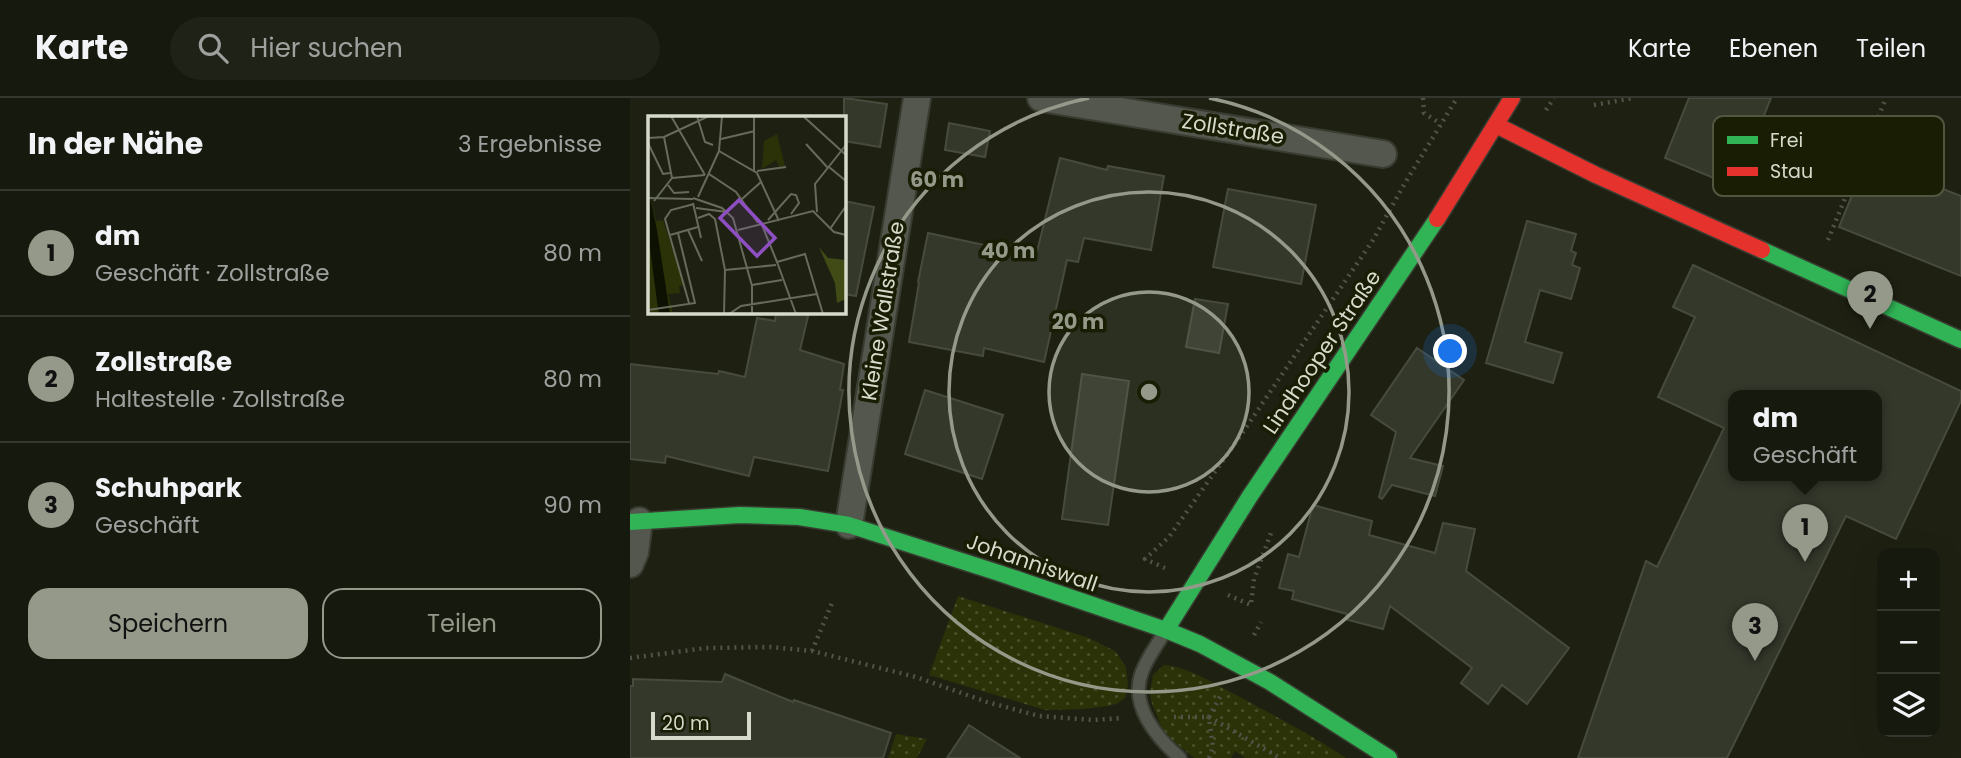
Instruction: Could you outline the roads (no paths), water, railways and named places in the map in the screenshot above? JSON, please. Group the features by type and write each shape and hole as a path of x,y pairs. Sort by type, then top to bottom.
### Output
{"main road":[{"name":"Lindhooper Straße","path":"1166,630 1282,449 1445,208 1512,98"},
{"path":"1496,125 1596,175 1961,340"},
{"name":"Johanniswall","path":"634,521 740,515 799,517 849,525 999,573 1166,630 1199,644 1270,682 1389,758"}],"street":[{"name":"Kleine Wallstraße","path":"849,525 918,98"},
{"name":"Zollstraße","path":"1041,98 1383,154"},
{"path":"630,564 635,552 634,521"}],"lane":[{"path":"1166,630 1141,673 1139,690 1144,717 1180,758"}],"place":[{"name":"Zollstraße","path":"1870,329"},
{"name":"dm","path":"1805,562"},
{"name":"Schuhpark","path":"1755,661"}]}
